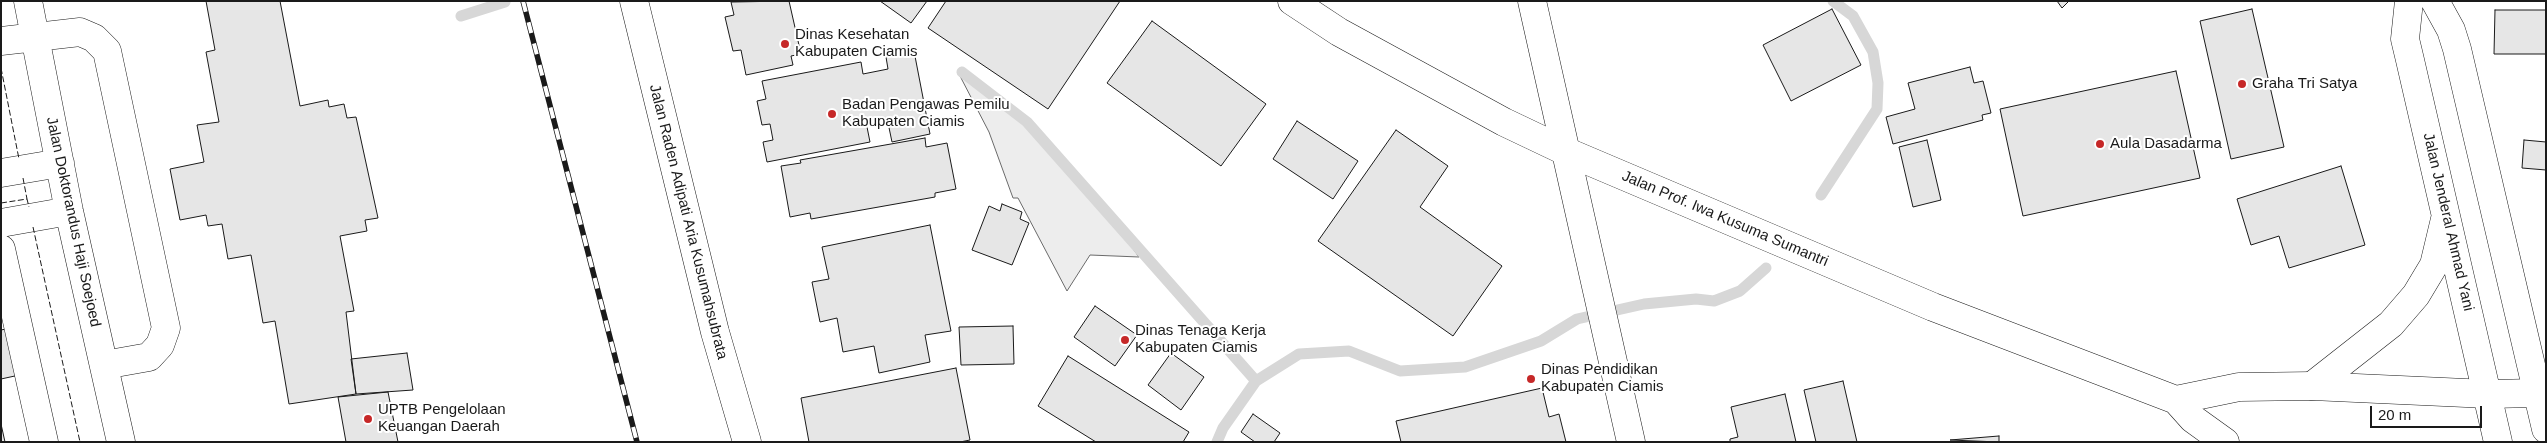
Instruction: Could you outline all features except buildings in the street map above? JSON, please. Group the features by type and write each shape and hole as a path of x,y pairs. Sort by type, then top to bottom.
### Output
{"main road":[{"name":"Jalan Doktorandus Haji Soejoed","path":"28,1 69,211 121,442"},
{"name":"Jalan Raden Adipati Aria Kusumahsubrata","path":"634,1 715,332 747,442"},
{"name":"Jalan Prof. Iwa Kusuma Sumantri","path":"1292,1 1339,32 1504,122 1565,152 1933,307 2176,400"},
{"path":"1532,1 1631,442"},
{"name":"Jalan Jenderal Ahmad Yani","path":"2409,1 2405,39 2498,442"},
{"path":"2435,1 2451,30 2457,50 2546,429"},
{"path":"1,41 80,32 94,38 107,51 165,333 160,345 149,357 104,364"},
{"path":"1,173 60,164"},
{"path":"1,223 69,211"},
{"path":"2312,386 2391,324 2416,295 2434,265 2446,212"},
{"path":"1,249 44,442"},
{"path":"2226,442 2193,419 2176,400 2238,387 2312,386 2488,394 2538,393"}],"shaded area":[{"path":"960,76 1020,121 1120,231 1139,257 1090,255 1067,291 1018,198 1013,198 989,132"}],"waterway":[{"path":"1821,195 1877,109 1878,83 1873,52 1853,16 1833,1"},
{"path":"461,16 505,2"},
{"path":"962,72 1027,122 1256,381"},
{"path":"1217,442 1223,428 1256,381 1299,354 1349,351 1400,371 1465,367 1541,341 1577,319 1644,304 1696,299 1714,301 1740,291 1766,268"}],"railway":[{"path":"523,1 637,442"}],"fence":[{"path":"1,68 19,159"},
{"path":"23,178 27,199"},
{"path":"1,203 27,199 29,207"},
{"path":"33,227 80,442"}],"place":[{"name":"Dinas Kesehatan Kabupaten Ciamis","path":"785,44"},
{"name":"Graha Tri Satya","path":"2242,84"},
{"name":"Badan Pengawas Pemilu Kabupaten Ciamis","path":"832,114"},
{"name":"Aula Dasadarma","path":"2100,144"},
{"name":"Dinas Tenaga Kerja Kabupaten Ciamis","path":"1125,340"},
{"name":"Dinas Pendidikan Kabupaten Ciamis","path":"1531,379"},
{"name":"UPTB Pengelolaan Keuangan Daerah","path":"368,419"}]}
